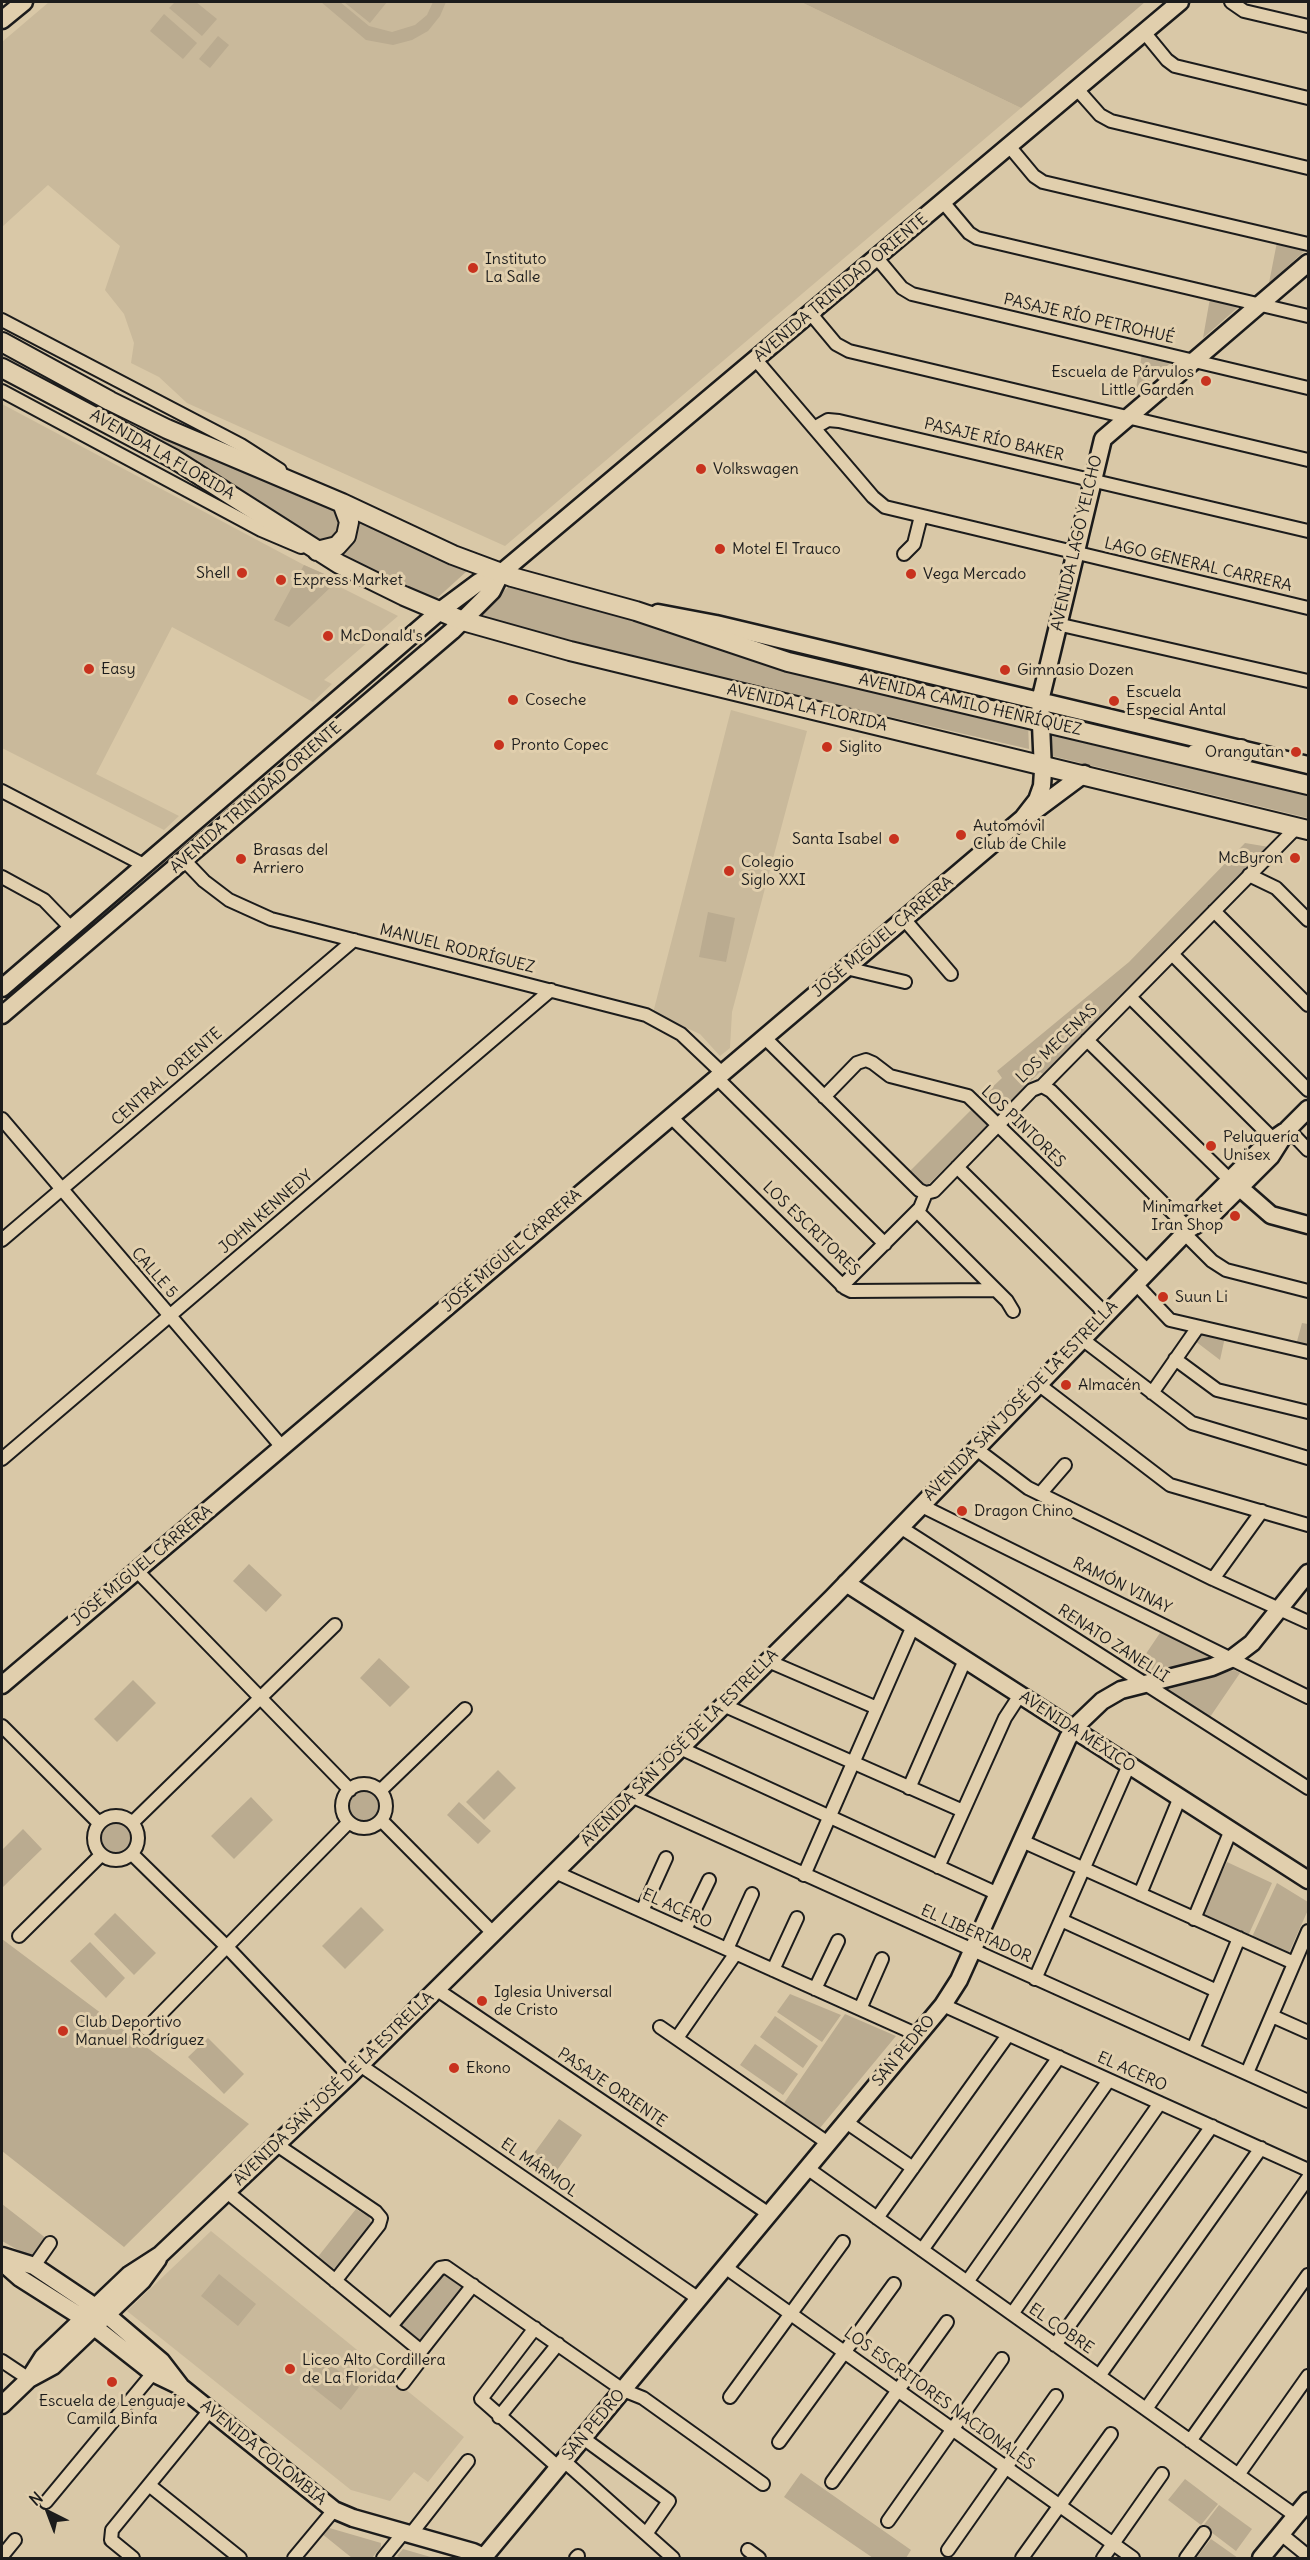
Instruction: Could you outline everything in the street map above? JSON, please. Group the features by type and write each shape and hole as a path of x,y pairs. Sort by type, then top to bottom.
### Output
{"main road":[{"name":"AVENIDA LA FLORIDA","path":"2,342 139,416 342,503 443,551 501,573"},
{"name":"AVENIDA LA FLORIDA","path":"2,368 159,451 317,551 375,582 463,621 570,651 1303,828"},
{"path":"317,551 337,546 346,536 349,522 342,503"},
{"name":"AVENIDA CAMILO HENRÍQUEZ","path":"501,573 636,611 788,662 1308,785"},
{"path":"1182,756 1241,749"}],"street":[{"name":"AVENIDA TRINIDAD ORIENTE","path":"4,982 71,928 440,611 479,582 501,573 1180,2"},
{"path":"1231,2 1244,11 1308,26"},
{"path":"2,20 20,3"},
{"path":"1144,32 1167,60 1175,66 1308,98"},
{"path":"1077,89 1100,115 1111,121 1308,168"},
{"path":"1009,146 1034,176 1043,182 1308,244"},
{"path":"944,202 969,233 977,238 1308,316"},
{"name":"PASAJE RÍO PETROHUÉ","path":"877,258 908,293 1308,388"},
{"name":"AVENIDA LAGO YELCHO","path":"1040,701 1102,439 1308,263"},
{"path":"811,314 836,344 849,351 1308,460"},
{"name":"AVENIDA LA FLORIDA","path":"2,320 241,446 303,486"},
{"name":"LAGO GENERAL CARRERA","path":"756,360 876,501 890,509 1308,608"},
{"name":"AVENIDA LA FLORIDA","path":"2,391 261,530 299,547 317,551"},
{"name":"PASAJE RÍO BAKER","path":"814,428 823,422 839,421 1308,531"},
{"path":"904,554 914,544 921,516"},
{"name":"AVENIDA TRINIDAD ORIENTE","path":"2,1015 463,621 492,591 501,573"},
{"name":"AVENIDA CAMILO HENRÍQUEZ","path":"636,611 694,619 1308,765"},
{"path":"1057,624 1308,681"},
{"name":"JOSÉ MIGUEL CARRERA","path":"1023,818 1039,793 1043,764 1040,701"},
{"name":"JOSÉ MIGUEL CARRERA","path":"2,1685 1023,818 1040,809 1084,774"},
{"path":"2,791 144,865"},
{"name":"LOS MECENAS","path":"843,1286 917,1211 926,1194 934,1191 1032,1090 1042,1086 1249,875 1303,828"},
{"name":"MANUEL RODRÍGUEZ","path":"184,860 209,885 240,906 271,919 634,1011 658,1020 692,1043 719,1075 885,1244"},
{"path":"1249,875 1276,888 1308,920"},
{"path":"2,877 44,900 71,928"},
{"path":"1288,900 1308,905"},
{"path":"1214,911 1308,1005"},
{"path":"904,919 951,974"},
{"name":"CENTRAL ORIENTE","path":"2,1240 354,940"},
{"path":"1172,954 1308,1090"},
{"path":"846,968 904,982"},
{"name":"JOHN KENNEDY","path":"2,1459 551,990"},
{"path":"1130,997 1273,1139"},
{"path":"764,1037 919,1190 926,1194"},
{"path":"1087,1040 1234,1184 1270,1215 1308,1225"},
{"name":"LOS PINTORES","path":"824,1097 857,1063 870,1061 890,1076 968,1096 1148,1271"},
{"path":"1042,1086 1051,1090 1187,1231 1212,1261 1226,1270 1308,1291"},
{"name":"AVENIDA SAN JOSÉ DE LA ESTRELLA","path":"2,2405 29,2379 43,2357 95,2317 129,2275 160,2255 355,2070 632,1796 846,1583 1187,1231 1207,1219 1273,1139 1288,1129 1308,1109"},
{"name":"LOS ESCRITORES","path":"670,1116 843,1286 851,1291 996,1290"},
{"name":"CALLE 5","path":"2,1119 282,1448"},
{"path":"1288,1129 1308,1150"},
{"name":"AVENIDA SAN JOSÉ DE LA ESTRELLA","path":"1234,1184 1271,1156 1288,1129"},
{"path":"957,1167 1106,1314"},
{"path":"917,1211 1010,1304 1013,1311"},
{"path":"1136,1284 1170,1320 1308,1352"},
{"path":"1152,1393 1198,1327"},
{"path":"1082,1339 1192,1423 1308,1458"},
{"path":"1175,1359 1217,1390 1308,1412"},
{"path":"1038,1384 1170,1485 1308,1526"},
{"path":"975,1448 1028,1488 1213,1579 1308,1622"},
{"path":"1040,1494 1065,1465"},
{"name":"RAMÓN VINAY","path":"920,1505 1308,1697"},
{"path":"1213,1579 1262,1511"},
{"name":"RENATO ZANELLI","path":"900,1527 1308,1788"},
{"path":"137,1571 350,1790"},
{"name":"SAN PEDRO","path":"484,2558 943,2005 958,1980 1073,1729 1108,1696 1121,1690 1212,1667 1232,1659 1252,1643 1308,1573"},
{"name":"AVENIDA MÉXICO","path":"846,1583 1308,1880"},
{"path":"132,1823 335,1625"},
{"path":"804,1875 913,1626"},
{"path":"909,1788 965,1659"},
{"path":"768,1661 877,1708"},
{"path":"938,1867 1010,1708 1020,1695"},
{"path":"723,1705 963,1811"},
{"path":"380,1791 465,1709"},
{"path":"2,1726 99,1823"},
{"path":"680,1748 998,1894"},
{"path":"1035,1979 1129,1765"},
{"path":"363,1784 380,1791 386,1799 386,1807 381,1820 369,1828 355,1826 349,1822 343,1809 343,1802 350,1790 363,1784"},
{"name":"EL LIBERTADOR","path":"632,1796 1308,2101"},
{"path":"1140,1894 1180,1797"},
{"path":"119,1816 132,1823 138,1834 138,1842 132,1854 118,1861 100,1855 93,1838 99,1823 119,1816"},
{"path":"381,1820 493,1933"},
{"path":"146,2029 228,1948 349,1822"},
{"path":"1194,1918 1231,1830"},
{"path":"1022,1841 1294,1963"},
{"name":"EL MÁRMOL","path":"132,1854 355,2070 699,2299"},
{"path":"19,1936 100,1855"},
{"path":"642,1911 666,1858"},
{"name":"EL ACERO","path":"555,1872 918,2035"},
{"path":"685,1930 709,1880"},
{"path":"677,2038 731,1951 752,1893"},
{"path":"773,1970 797,1918"},
{"path":"1061,1920 1217,1991"},
{"path":"1247,2073 1308,1931"},
{"path":"1193,2049 1239,1938"},
{"path":"815,1989 838,1941"},
{"path":"860,2009 882,1959"},
{"name":"PASAJE ORIENTE","path":"436,1989 769,2214"},
{"name":"EL ACERO","path":"943,2005 1308,2170"},
{"path":"1272,2016 1308,2032"},
{"path":"660,2027 828,2143"},
{"path":"877,2218 1008,2035"},
{"path":"922,2250 1059,2057"},
{"path":"967,2282 1109,2080"},
{"path":"1012,2314 1160,2103"},
{"path":"846,2122 913,2168"},
{"path":"1055,2345 1212,2126"},
{"path":"276,2145 376,2212 381,2218 379,2225 335,2281"},
{"path":"1099,2376 1261,2148"},
{"name":"EL COBRE","path":"807,2168 1296,2516"},
{"path":"1146,2409 1308,2178"},
{"path":"226,2192 421,2351"},
{"path":"730,2397 843,2242"},
{"path":"34,2266 50,2243"},
{"name":"AVENIDA COLOMBIA","path":"2,2256 34,2266 95,2317 153,2373 181,2387 334,2510 353,2518 484,2558"},
{"name":"AVENIDA COLOMBIA","path":"2,2262 20,2278 95,2317 160,2361 181,2387"},
{"path":"391,2326 441,2267 446,2267 623,2390 643,2398 763,2484"},
{"name":"LOS ESCRITORES NACIONALES","path":"725,2267 1133,2559"},
{"path":"1190,2441 1308,2275"},
{"path":"779,2442 894,2284"},
{"path":"403,2383 419,2362 421,2351 473,2285"},
{"path":"832,2482 946,2322"},
{"path":"535,2328 481,2398 499,2416 562,2464 673,2559"},
{"path":"499,2416 558,2344"},
{"path":"888,2521 1002,2359"},
{"path":"2,2361 29,2379"},
{"path":"46,2502 153,2373"},
{"path":"1238,2475 1308,2376"},
{"path":"948,2550 1056,2396"},
{"path":"133,2559 113,2542 110,2536 112,2530 210,2410"},
{"path":"1022,2559 1111,2434"},
{"path":"583,2438 669,2501 646,2534"},
{"path":"383,2559 468,2461"},
{"path":"1102,2559 1162,2474"},
{"path":"149,2485 240,2559"},
{"path":"1261,2559 1308,2501"},
{"path":"294,2559 334,2510"},
{"path":"1186,2559 1204,2534"},
{"path":"1281,2534 1308,2556"},
{"path":"2,2556 15,2540"},
{"path":"748,2550 759,2559"}],"shaded area":[{"name":"Instituto La Salle","path":"49,2 801,2 1021,108 505,546 187,403 159,377 131,363 134,343 124,314 105,290 120,246 48,185 2,227 2,42"},
{"path":"175,2 196,2 217,19 202,36 169,8"},
{"path":"321,2 340,2 369,26 392,32 415,25 427,15 433,2 446,2 440,16 428,31 412,40 393,45 366,40"},
{"path":"344,2 387,2 370,23"},
{"path":"801,2 1145,2 1021,108"},
{"path":"164,14 197,43 183,59 150,31"},
{"path":"218,36 229,45 210,68 199,59"},
{"path":"1277,242 1308,248 1269,283"},
{"path":"1210,298 1243,303 1203,338"},
{"path":"2,347 299,494 467,571 435,600 324,546 115,418 2,360"},
{"path":"1142,354 1175,359 1135,394"},
{"path":"2,404 304,565 331,577 334,584 398,616 324,680 332,684 313,702 172,627 96,774 179,816 164,830 2,748"},
{"path":"304,565 331,577 334,584 289,627 274,620"},
{"path":"508,587 684,634 753,661 1028,724 1029,749 653,662 478,615"},
{"name":"Colegio Siglo XXI","path":"731,710 807,731 732,1012 730,1048 720,1056 700,1034 653,1013"},
{"path":"1052,730 1308,791 1308,818 1052,756"},
{"path":"1245,843 1269,847 1043,1074 1040,1072 1001,1111 985,1094 1002,1078 997,1071 1129,962"},
{"path":"708,912 735,918 726,962 699,957"},
{"path":"973,1108 989,1124 926,1187 910,1171"},
{"path":"1302,1323 1308,1324 1308,1349 1296,1345"},
{"path":"1202,1330 1225,1337 1220,1360 1195,1341"},
{"path":"249,1564 282,1595 266,1612 233,1581"},
{"path":"1162,1630 1219,1656 1140,1674 1135,1670"},
{"path":"379,1658 410,1687 390,1707 360,1678"},
{"path":"1234,1670 1240,1673 1208,1720 1163,1691"},
{"path":"133,1680 156,1703 117,1742 94,1719"},
{"path":"498,1770 516,1788 484,1820 466,1802"},
{"path":"364,1790 376,1794 380,1806 376,1818 364,1822 352,1818 348,1806 352,1794"},
{"path":"251,1797 273,1820 234,1859 211,1836"},
{"path":"459,1802 491,1831 478,1844 447,1815"},
{"path":"116,1820 129,1825 134,1838 129,1851 116,1856 103,1851 98,1838 103,1825"},
{"path":"23,1829 42,1849 2,1888 2,1850"},
{"path":"1227,1862 1272,1883 1248,1936 1202,1915"},
{"path":"1277,1883 1308,1902 1308,1910 1287,1957 1251,1939"},
{"path":"361,1907 384,1930 345,1969 322,1946"},
{"path":"115,1913 156,1953 134,1975 94,1934"},
{"name":"Club Deportivo Manuel Rodríguez","path":"2,1939 249,2124 124,2247 2,2151"},
{"path":"90,1942 125,1978 106,1998 70,1961"},
{"path":"790,1994 841,2015 822,2042 777,2012"},
{"path":"845,2014 896,2036 820,2128 784,2103"},
{"path":"775,2016 818,2046 803,2068 760,2037"},
{"path":"208,2038 244,2074 224,2094 188,2057"},
{"path":"755,2044 798,2074 783,2095 740,2065"},
{"path":"559,2119 582,2135 555,2173 532,2156"},
{"path":"2,2204 47,2239 34,2259 2,2241"},
{"path":"356,2209 369,2217 372,2225 337,2267 332,2269 317,2258"},
{"name":"Liceo Alto Cordillera de La Florida","path":"211,2231 464,2437 428,2482 414,2472 390,2501 351,2490 127,2311"},
{"path":"442,2271 464,2289 420,2343 398,2325"},
{"path":"219,2274 256,2304 238,2326 201,2296"},
{"path":"321,2357 359,2387 341,2410 303,2380"},
{"path":"801,2473 911,2550 906,2558 873,2558 784,2497"},
{"path":"1185,2479 1218,2504 1201,2525 1168,2500"},
{"path":"1219,2505 1252,2529 1236,2551 1203,2526"},
{"path":"326,2527 381,2543 381,2547 372,2558 352,2558 321,2533"},
{"path":"1211,2539 1238,2558 1196,2558"},
{"path":"403,2549 434,2558 397,2556"}],"place":[{"name":"Instituto La Salle","path":"473,268"},
{"name":"Escuela de Párvulos Little Garden","path":"1206,381"},
{"name":"Volkswagen","path":"701,469"},
{"name":"Motel El Trauco","path":"720,549"},
{"name":"Shell","path":"242,573"},
{"name":"Vega Mercado","path":"911,574"},
{"name":"Express Market","path":"281,580"},
{"name":"McDonald's","path":"328,636"},
{"name":"Easy","path":"89,669"},
{"name":"Gimnasio Dozen","path":"1005,670"},
{"name":"Coseche","path":"513,700"},
{"name":"Escuela Especial Antal","path":"1114,701"},
{"name":"Pronto Copec","path":"499,745"},
{"name":"Siglito","path":"827,747"},
{"name":"Orangutan","path":"1296,752"},
{"name":"Automóvil Club de Chile","path":"961,835"},
{"name":"Santa Isabel","path":"894,839"},
{"name":"McByron","path":"1295,858"},
{"name":"Brasas del Arriero","path":"241,859"},
{"name":"Colegio Siglo XXI","path":"729,871"},
{"name":"Peluquería Unisex","path":"1211,1146"},
{"name":"Minimarket Iran Shop","path":"1235,1216"},
{"name":"Suun Li","path":"1163,1297"},
{"name":"Almacén","path":"1066,1385"},
{"name":"Dragon Chino","path":"962,1511"},
{"name":"Iglesia Universal de Cristo","path":"482,2001"},
{"name":"Club Deportivo Manuel Rodríguez","path":"63,2031"},
{"name":"Ekono","path":"454,2068"},
{"name":"Liceo Alto Cordillera de La Florida","path":"290,2369"},
{"name":"Escuela de Lenguaje Camila Binfa","path":"112,2382"}]}
